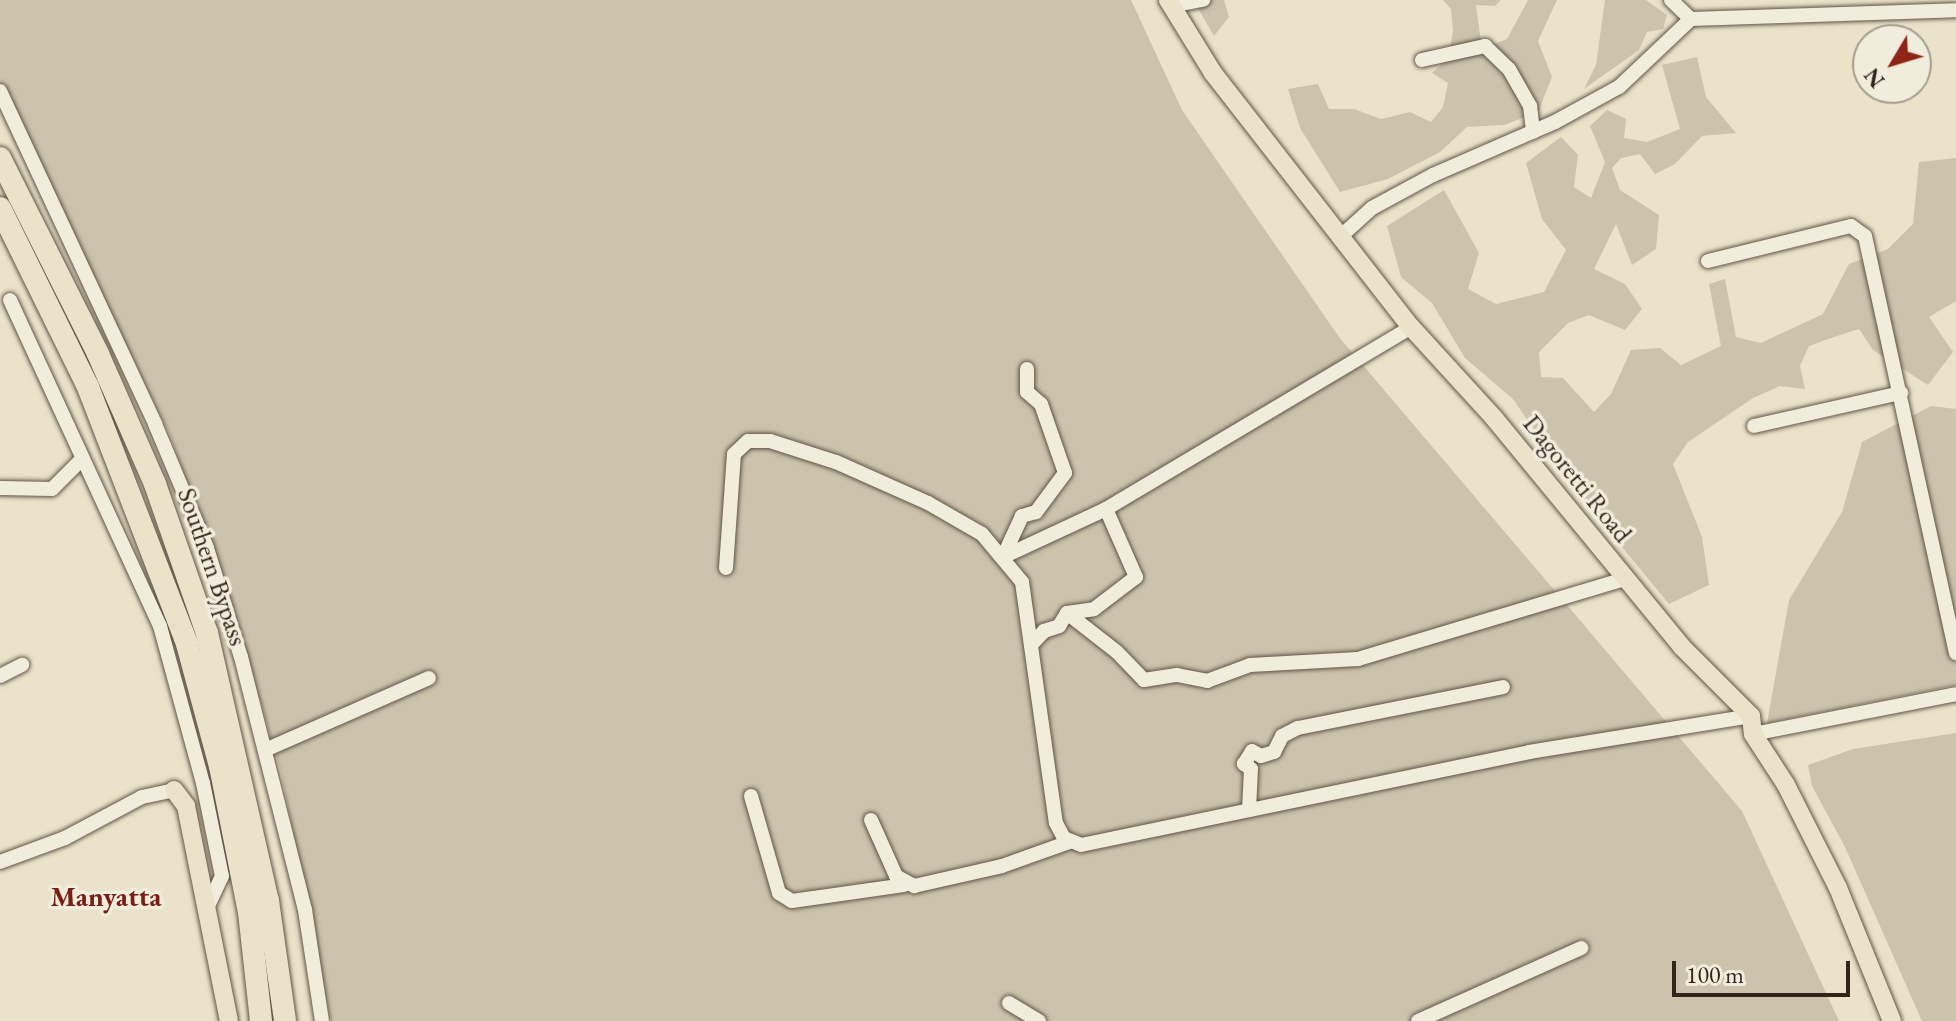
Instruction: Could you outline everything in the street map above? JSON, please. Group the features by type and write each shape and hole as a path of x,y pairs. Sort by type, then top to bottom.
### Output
{"highway":[{"name":"Southern Bypass","path":"0,158 105,368 155,484 207,633 265,886 285,1021"},
{"name":"Southern Bypass","path":"0,208 88,387 187,644 220,766 246,897 261,1021"}],"main road":[{"name":"Dagoretti Road","path":"1170,3 1213,73 1411,327 1494,418 1681,646 1752,725 1838,888 1892,1021"},
{"path":"174,790 184,797 229,1021"}],"street":[{"path":"1170,3 1203,0"},
{"path":"1671,0 1691,19"},
{"path":"1340,237 1372,208 1433,175 1533,132 1619,87 1691,19 1956,10"},
{"path":"1422,60 1485,46 1516,81 1530,106 1533,132"},
{"path":"0,91 155,424 207,548 265,750 305,910 322,1021"},
{"path":"1708,261 1858,227 1869,245 1956,653"},
{"path":"10,300 160,626 203,783 222,876 208,906"},
{"path":"1003,557 1106,509 1411,327"},
{"path":"1003,557 1022,516 1036,512 1065,473 1041,404 1027,392 1027,369"},
{"path":"1754,426 1901,393"},
{"path":"726,568 734,454 748,441 770,441 882,480 982,534 1022,582 1056,823 1069,842"},
{"path":"0,488 52,489 81,460"},
{"path":"1031,645 1044,631 1059,626 1067,613 1094,609 1136,577 1106,509"},
{"path":"1067,613 1117,652 1144,680 1177,675 1207,681 1250,665 1358,659 1625,579"},
{"path":"0,676 22,665"},
{"path":"265,750 429,678"},
{"path":"1249,810 1251,769 1244,764 1252,751 1261,756 1274,752 1282,736 1290,732 1503,687"},
{"path":"751,796 779,893 804,902 1002,866 1069,842 1081,845 1125,838 1529,752 1752,725 1956,694"},
{"path":"0,862 65,838 142,797 174,790"},
{"path":"871,820 904,885"},
{"path":"1418,1021 1581,948"},
{"path":"1009,1003 1039,1021"}],"shaded area":[{"path":"0,0 1131,0 1182,110 1339,337 1742,811 1839,1021 331,1021 281,772 244,644 170,435 0,84"},
{"path":"1193,0 1224,0 1229,17 1214,36"},
{"path":"1443,0 1501,0 1495,6 1476,5 1482,49 1507,39 1528,0 1557,0 1538,41 1552,77 1538,112 1504,125 1467,127 1440,152 1388,179 1340,192 1300,128 1288,89 1318,84 1329,109 1354,109 1381,119 1410,112 1431,122 1443,107 1448,83 1432,73 1449,58 1453,31 1451,9"},
{"path":"1605,0 1646,0 1667,15 1663,29 1647,32 1639,50 1584,89 1596,65"},
{"path":"1697,57 1706,97 1736,133 1702,136 1675,164 1655,174 1640,154 1621,158 1612,168 1620,190 1659,215 1656,249 1632,265 1616,224 1594,269 1625,284 1642,309 1625,330 1589,315 1568,323 1539,352 1541,377 1563,378 1594,412 1611,394 1631,350 1660,348 1681,365 1721,346 1709,284 1725,279 1736,337 1761,343 1823,314 1849,264 1888,249 1913,224 1919,162 1956,158 1956,301 1929,317 1953,352 1928,385 1873,350 1859,329 1809,346 1800,366 1805,389 1780,386 1753,398 1688,442 1673,464 1702,537 1709,585 1669,604 1580,496 1513,399 1465,358 1432,303 1401,277 1387,226 1444,190 1479,253 1468,289 1496,304 1544,292 1566,250 1542,219 1526,163 1561,137 1578,155 1574,187 1591,198 1605,162 1590,126 1607,110 1626,119 1624,138 1647,142 1680,129 1662,65"},
{"path":"1931,406 1956,409 1956,685 1767,723 1789,600 1842,512 1862,442"},
{"path":"1956,733 1956,1021 1922,1021 1845,847 1812,786 1808,765 1853,749"}],"district":[{"name":"Manyatta","path":"106,896"}]}
